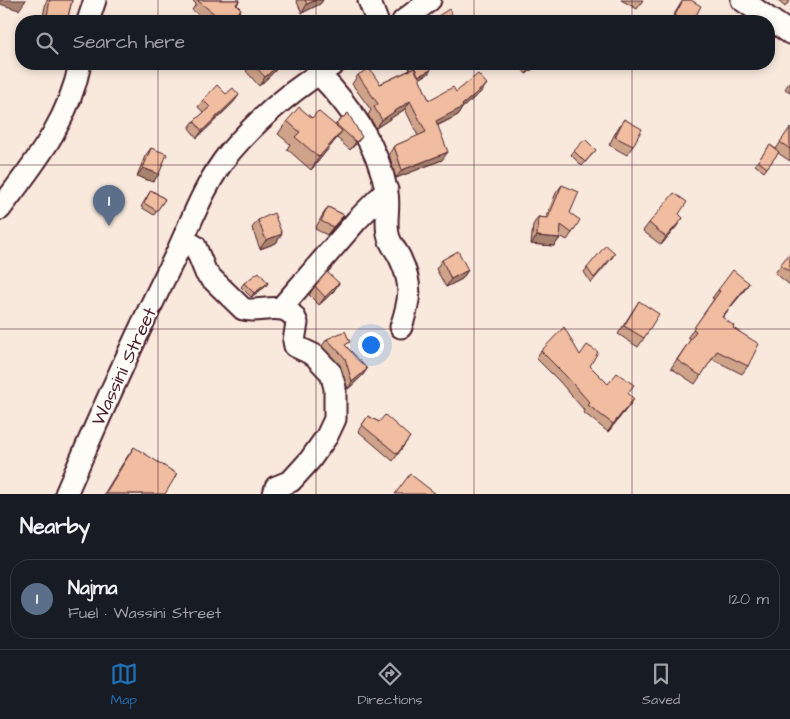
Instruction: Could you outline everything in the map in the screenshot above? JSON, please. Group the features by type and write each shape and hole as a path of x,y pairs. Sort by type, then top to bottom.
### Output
{"street":[{"path":"90,15 95,0"},
{"path":"369,0 375,15"},
{"path":"411,15 430,0"},
{"path":"742,0 764,15"},
{"path":"775,23 790,33"},
{"path":"0,209 45,149 60,124 72,96 78,70"},
{"name":"Wassini Street","path":"66,494 207,188 230,153 276,107 323,70"},
{"path":"327,70 364,130 387,190 389,238 402,262 409,287 410,298 401,327"},
{"path":"281,308 357,220 387,190"},
{"path":"183,240 195,246 206,273 242,309 250,311 281,308 296,318 294,341 296,346 314,355 331,372 336,405 335,419 327,436 310,460 291,481 276,487 274,494"}],"building":[{"path":"50,0 72,0 68,15 47,15"},
{"path":"240,0 236,4 241,9 235,15 216,15 198,1"},
{"path":"305,0 316,0 307,4"},
{"path":"683,0 691,0 701,6 696,15 675,15"},
{"path":"449,9 452,15 440,15"},
{"path":"259,70 273,70 265,77"},
{"path":"366,70 370,70 380,84 411,70 416,70 429,100 453,87 456,92 478,74 487,84 462,105 463,107 436,121 448,152 402,170 394,146 426,132 410,101 382,120 374,107 378,104 358,75"},
{"path":"415,70 431,70 418,76"},
{"path":"217,85 226,94 233,88 239,95 202,131 194,121 210,107 203,100"},
{"path":"299,107 312,118 318,111 342,131 319,157 295,137 300,132 287,121"},
{"path":"348,113 362,137 356,142 336,124"},
{"path":"624,119 642,129 633,146 615,137"},
{"path":"790,128 790,149 780,142"},
{"path":"585,139 596,150 585,162 574,151"},
{"path":"770,145 779,152 767,168 758,161"},
{"path":"151,148 167,154 159,174 143,168"},
{"path":"562,185 579,192 570,213 580,220 572,233 561,225 560,238 537,236 538,217 548,218"},
{"path":"151,190 165,199 157,211 144,203"},
{"path":"674,193 687,202 679,214 683,218 666,237 649,223"},
{"path":"328,207 344,215 333,227 321,221"},
{"path":"274,213 282,234 266,240 258,220"},
{"path":"606,245 615,253 594,278 587,268"},
{"path":"458,251 468,270 451,279 442,260"},
{"path":"790,253 790,272 780,265"},
{"path":"733,270 749,283 722,317 734,326 733,328 759,344 748,366 717,351 701,376 677,360 696,331 693,329"},
{"path":"259,272 268,283 254,293 244,283"},
{"path":"327,272 339,283 325,297 315,286"},
{"path":"639,301 659,314 644,338 624,326"},
{"path":"564,327 580,355 587,345 598,352 590,366 608,384 617,373 634,385 628,393 634,399 613,424 588,405 590,403 541,351"},
{"path":"345,331 350,342 345,345 367,369 352,382 345,358 327,339"},
{"path":"385,415 410,437 397,454 362,425 368,416 379,422"},
{"path":"134,447 177,474 165,494 105,494"},
{"path":"410,474 436,494 395,494"}],"place":[{"name":"Najma","path":"109,226"}]}
